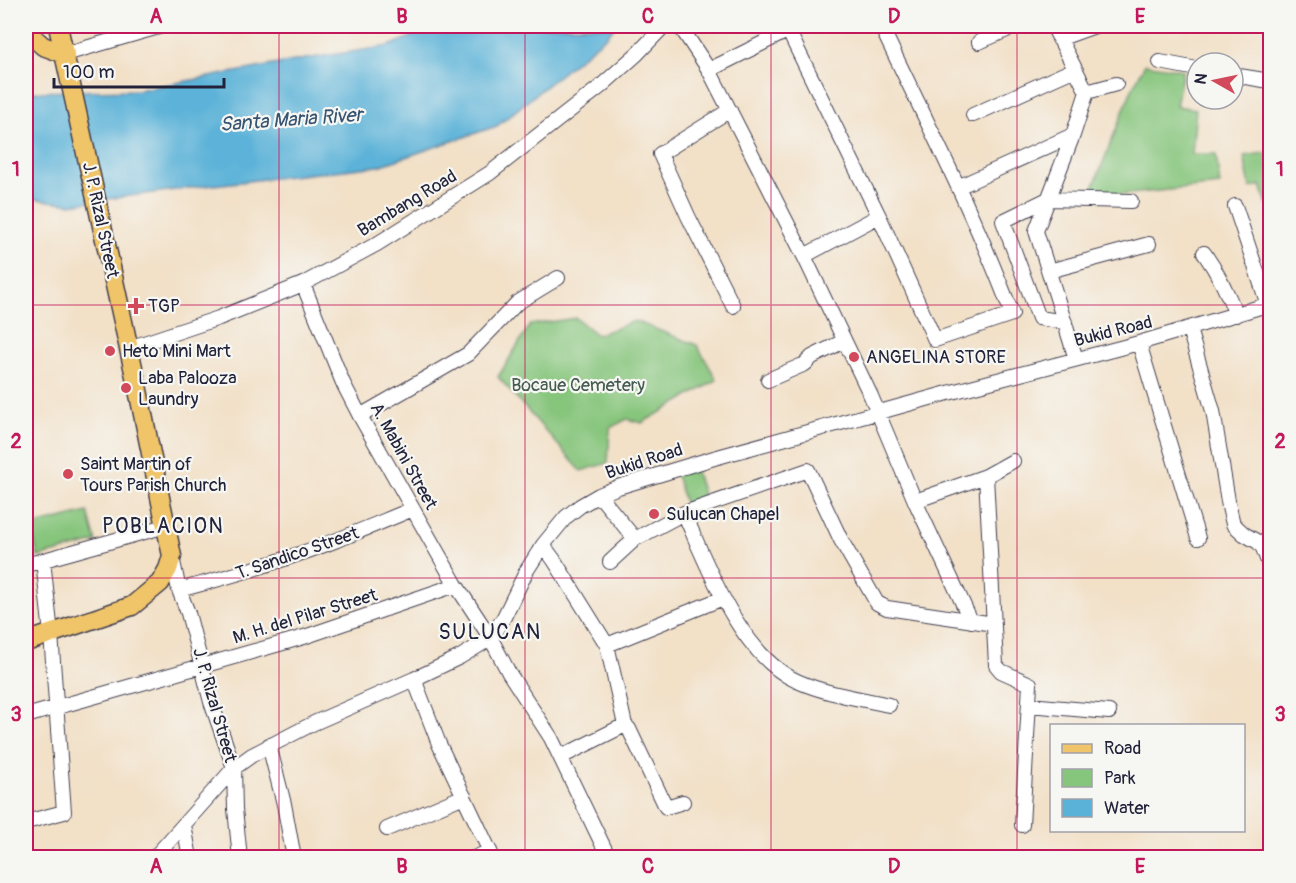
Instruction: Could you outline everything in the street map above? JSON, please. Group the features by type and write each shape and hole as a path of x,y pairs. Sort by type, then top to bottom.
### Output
{"main road":[{"name":"J. P. Rizal Street","path":"58,26 172,556"},
{"path":"26,31 43,46 65,54"},
{"path":"26,642 132,606 160,583 172,556"}],"street":[{"path":"65,54 162,26"},
{"name":"Bambang Road","path":"129,348 219,318 303,284 377,244 490,173 600,87 664,26"},
{"path":"680,26 709,70 804,256 875,406 915,501 971,621"},
{"path":"709,70 792,28 935,340 1012,314 958,187 881,26"},
{"path":"979,42 1016,26"},
{"path":"1073,350 1036,231 1087,93 1056,32 1095,26"},
{"path":"1160,62 1185,67"},
{"path":"973,115 1075,69"},
{"path":"1245,77 1270,81"},
{"path":"1087,93 1116,84"},
{"path":"729,110 660,154 688,216 734,306"},
{"path":"958,187 1073,135"},
{"path":"1065,322 1039,318 1003,221 1048,199 1131,201"},
{"path":"1235,206 1268,303"},
{"path":"804,256 879,216"},
{"path":"1049,271 1149,244"},
{"path":"1204,254 1216,270 1233,308"},
{"path":"997,276 1020,267"},
{"path":"360,416 468,354 518,303 558,278"},
{"name":"A. Mabini Street","path":"303,284 343,383 360,416 456,585 490,637 509,674 551,738 609,858"},
{"name":"Bukid Road","path":"158,855 234,768 252,755 314,723 414,679 472,650 490,637 504,617 527,570 543,545 566,517 599,495 875,406 948,393 1073,350 1139,343 1189,329 1233,308 1268,303"},
{"path":"1189,329 1213,411 1228,507 1233,524 1258,542 1263,548 1270,567"},
{"path":"768,380 805,364 812,357 844,341"},
{"path":"1139,343 1198,538"},
{"path":"915,501 986,476 1013,462"},
{"path":"610,562 635,539 684,513 808,470 841,540 877,603 887,608 994,624"},
{"path":"986,476 996,665 1001,671 1030,684 1022,825"},
{"path":"599,495 635,539"},
{"name":"T. Sandico Street","path":"179,590 303,553 413,509"},
{"path":"684,513 723,598 751,644 770,664 795,680 822,691 890,705"},
{"path":"26,565 166,526"},
{"path":"543,545 607,645 625,725 666,807 683,802"},
{"name":"J. P. Rizal Street","path":"172,556 179,590 188,613 212,702 234,768 240,858"},
{"path":"26,822 64,812 51,634 43,560"},
{"name":"M. H. del Pilar Street","path":"26,716 303,637 456,585"},
{"path":"607,645 723,598"},
{"path":"414,679 439,744 491,854 474,858"},
{"path":"1029,705 1109,712"},
{"path":"561,757 625,725"},
{"path":"269,745 284,804 294,858"},
{"path":"387,829 464,796"},
{"path":"184,825 190,858"}],"green space":[{"path":"1145,64 1183,70 1176,106 1185,107 1185,111 1196,111 1192,154 1216,154 1220,185 1089,198 1132,89"},
{"path":"1270,152 1270,204 1267,205 1261,185 1250,188 1244,156"},
{"name":"Bocaue Cemetery","path":"576,318 597,335 635,321 697,345 717,380 642,423 627,419 610,428 608,463 581,471 498,377 530,325"},
{"path":"695,469 706,504 687,510 676,475"},
{"path":"88,512 96,542 38,557 31,526"}],"water":[{"name":"Santa Maria River","path":"437,26 615,26 607,36 497,126 379,166 71,204 26,198 26,92 138,90 389,46"}],"place":[{"name":"TGP","path":"136,306"},
{"name":"Heto Mini Mart","path":"110,351"},
{"name":"ANGELINA STORE","path":"854,357"},
{"name":"Laba Palooza Laundry","path":"126,388"},
{"name":"Saint Martin of Tours Parish Church","path":"68,474"},
{"name":"Sulucan Chapel","path":"654,514"}],"district":[{"name":"POBLACION","path":"163,526"},
{"name":"SULUCAN","path":"490,632"}]}
